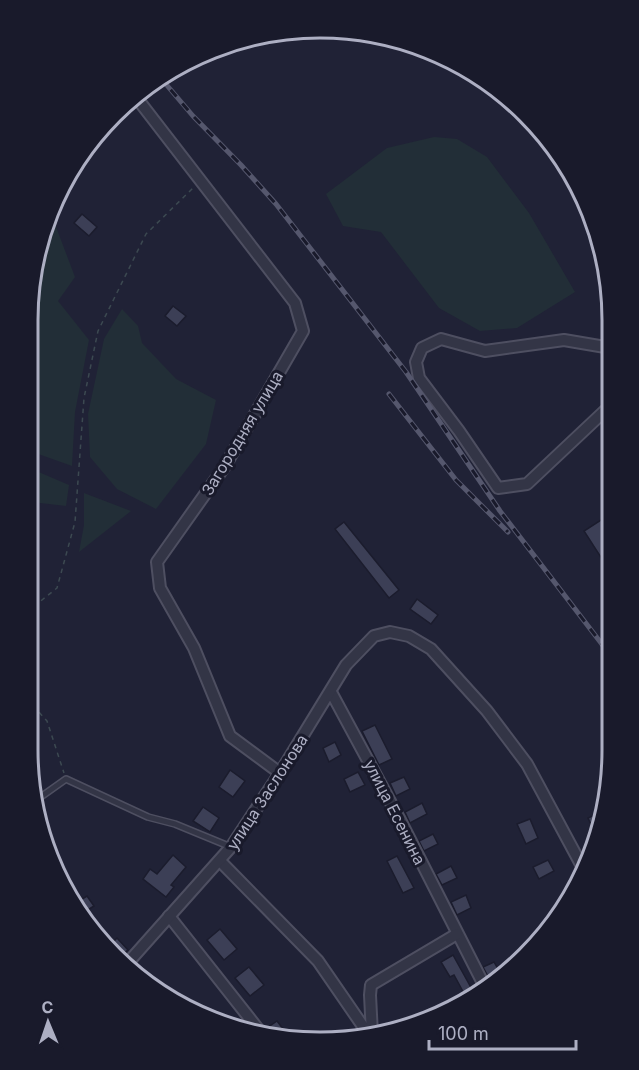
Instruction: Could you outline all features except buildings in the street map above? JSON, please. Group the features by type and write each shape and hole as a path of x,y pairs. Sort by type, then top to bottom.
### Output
{"street":[{"name":"Загородняя улица","path":"140,103 295,303 303,331 225,466 157,562 160,588 194,648 230,736 280,773"},
{"path":"602,346 564,340 485,351 441,339 422,348 416,362 419,378 459,430 498,488 527,484 602,413"},
{"name":"улица Заслонова","path":"130,960 231,847 280,773 346,665 374,636 390,632 409,636 430,649 487,711 526,765 579,861"},
{"name":"улица Есенина","path":"331,692 399,818 482,981"},
{"path":"220,861 318,961 365,1029"},
{"path":"169,916 255,1025"},
{"path":"370,1028 371,985 457,934"}],"lane":[{"path":"41,796 66,779 148,817 175,824 231,847"}],"path":[{"path":"38,603 57,588 75,522 84,398 98,331 146,234 200,181"},
{"path":"38,711 47,721 66,779"}],"shaded area":[{"path":"434,137 457,139 487,157 529,213 575,292 517,328 480,331 439,308 381,232 343,226 326,194 387,148"},
{"path":"55,223 75,277 58,301 89,340 75,412 72,466 38,454 38,301 43,264"},
{"path":"122,309 138,326 142,343 176,379 216,400 206,444 156,509 117,489 90,457 88,414 104,339"},
{"path":"38,472 69,485 66,506 38,502"},
{"path":"84,493 131,511 79,552 84,525"}],"railway":[{"path":"165,84 276,204 406,372 500,511 602,644"},
{"path":"389,394 456,480 508,532"}]}
